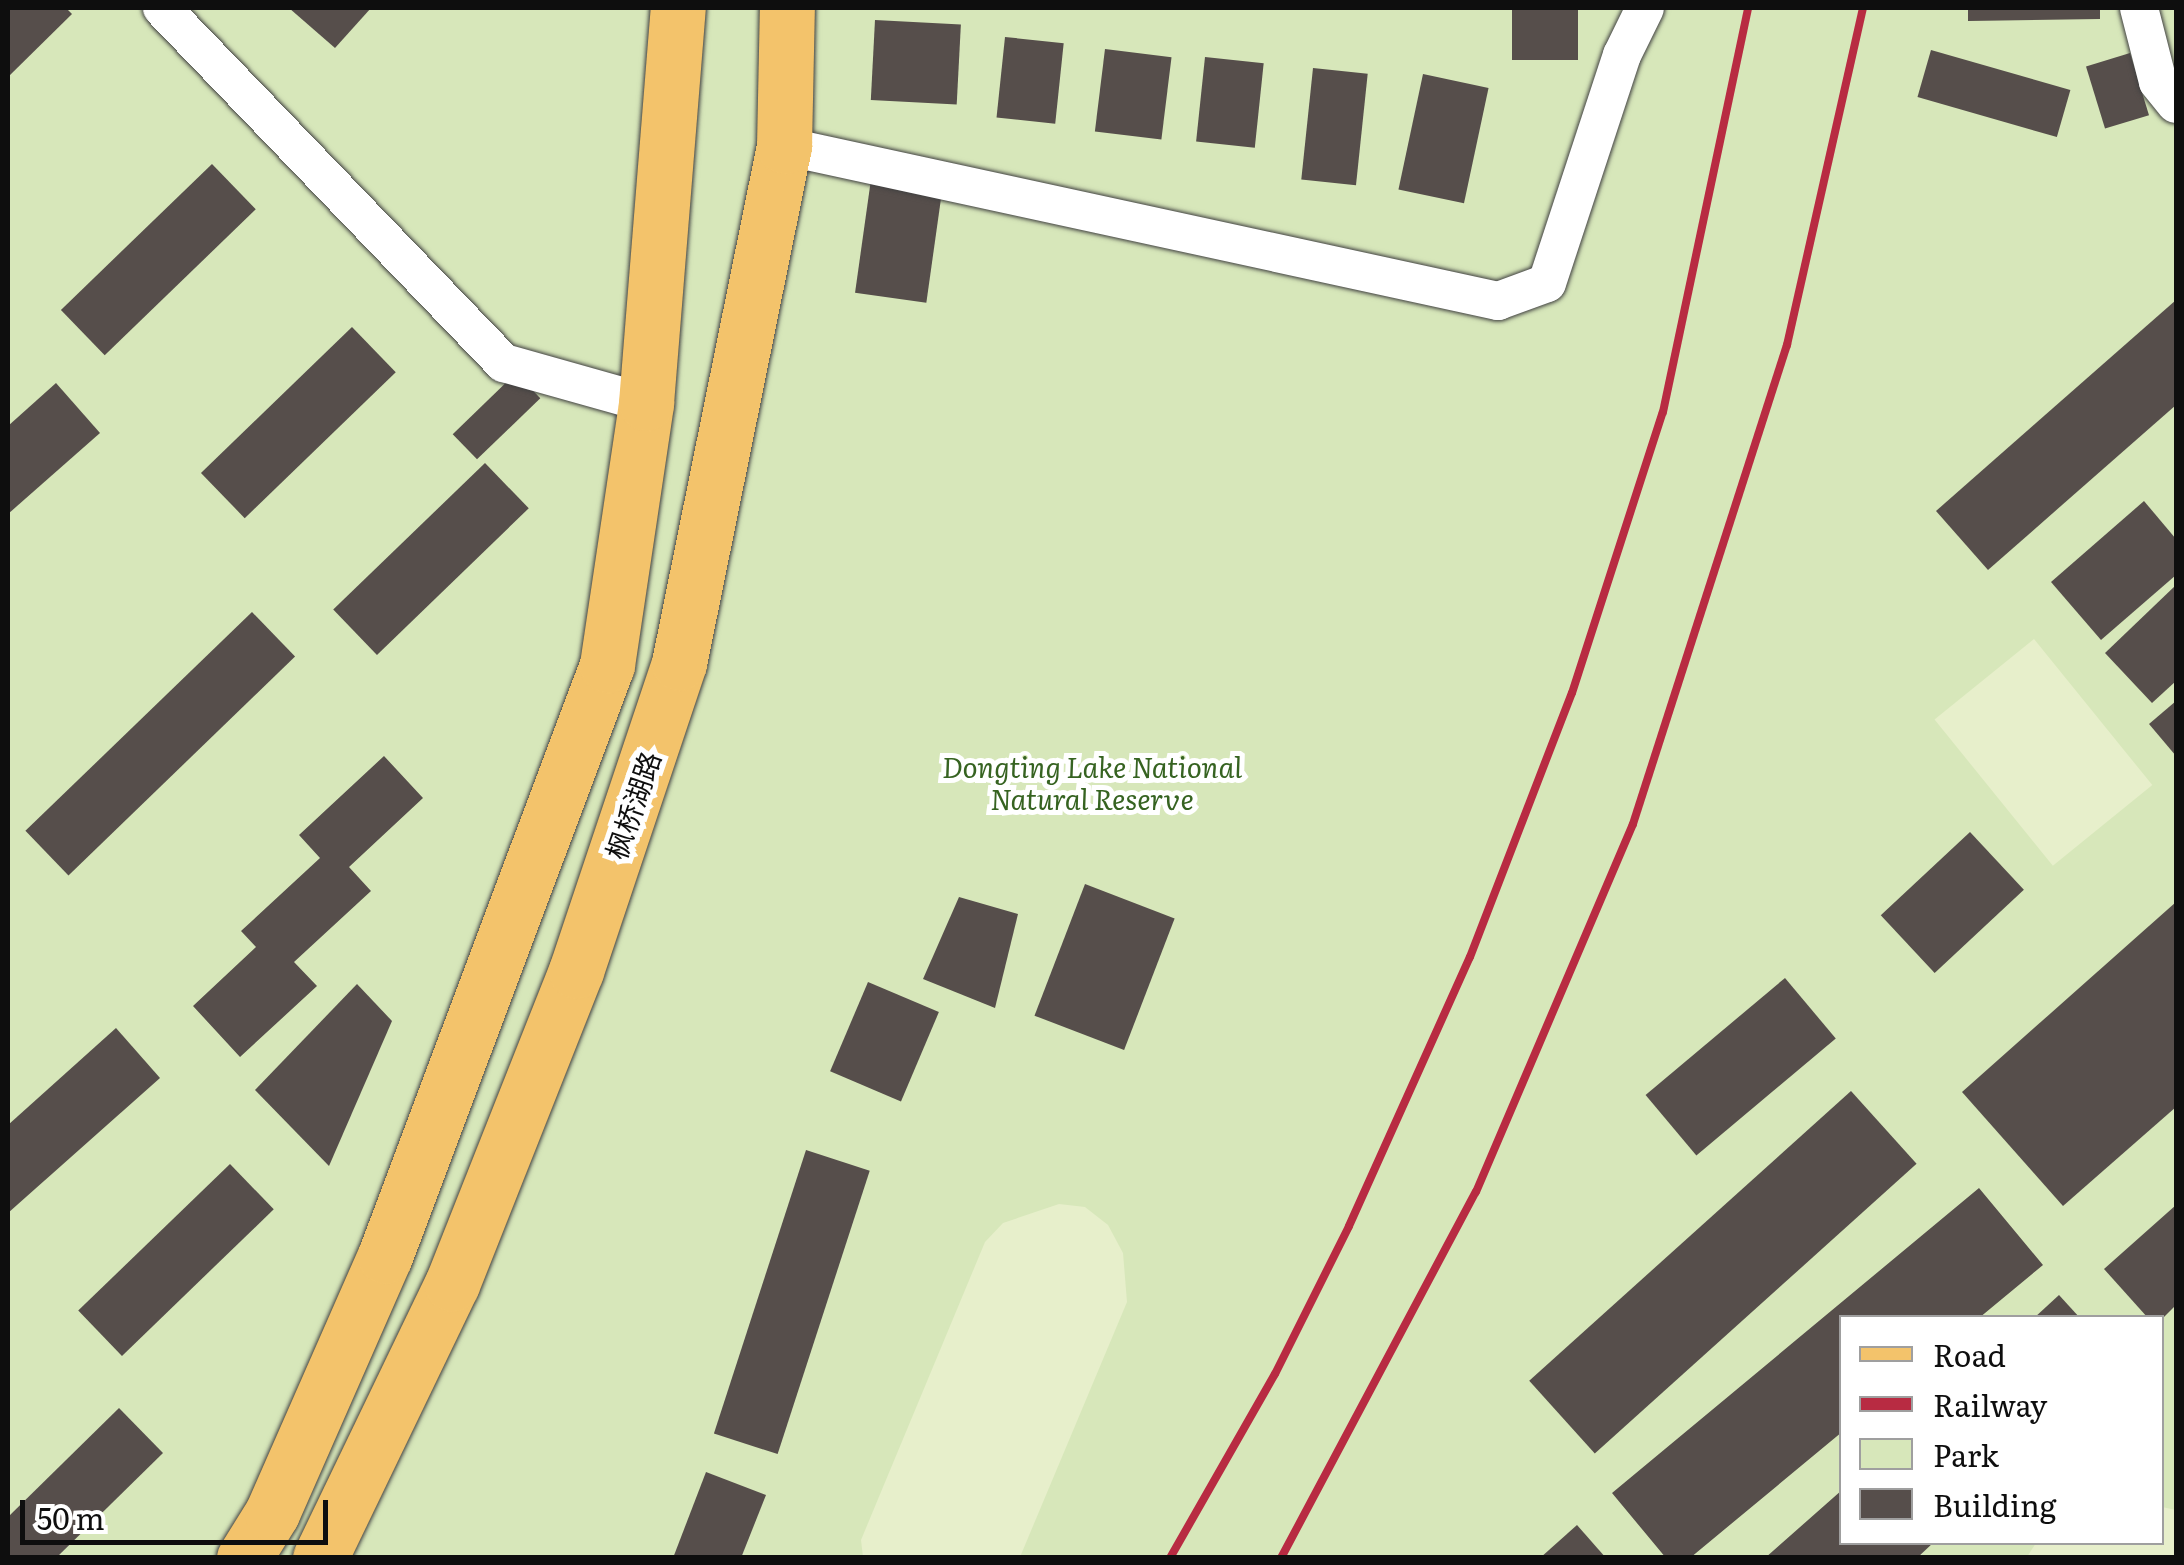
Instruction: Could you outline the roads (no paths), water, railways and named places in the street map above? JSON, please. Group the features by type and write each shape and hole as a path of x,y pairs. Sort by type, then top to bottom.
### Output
{"main road":[{"path":"244,1558 272,1514 385,1256 608,665 646,402 678,8"},
{"name":"枫桥湖路","path":"320,1558 460,1266 576,971 679,663 784,146 787,8"}],"street":[{"path":"162,8 504,363 646,402"},
{"path":"784,146 1498,301 1548,282 1622,55 1645,8"},
{"path":"2139,8 2158,82 2176,104"}],"railway":[{"path":"1170,1558 1275,1374 1349,1226 1470,957 1572,693 1663,412 1748,8"},
{"path":"1281,1558 1476,1192 1633,824 1787,345 1863,8"}],"park label":[{"name":"Dongting Lake National Natural Reserve","path":"1092,782"}]}
